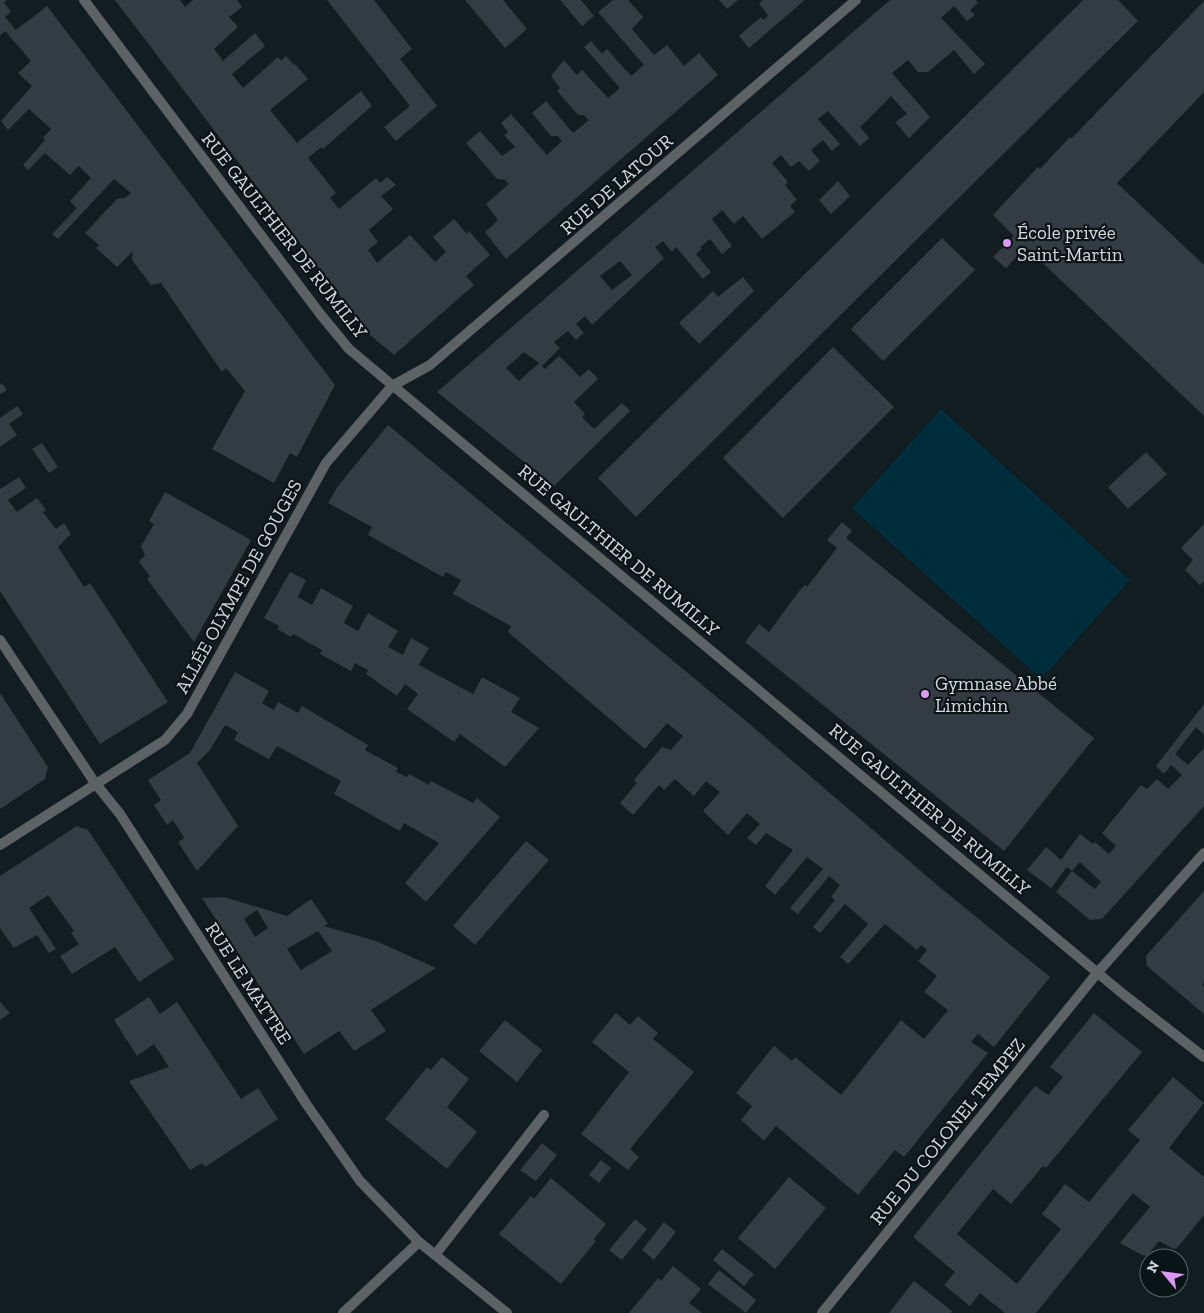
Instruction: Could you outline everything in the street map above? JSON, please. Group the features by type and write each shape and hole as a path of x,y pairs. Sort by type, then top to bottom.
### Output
{"street":[{"name":"RUE GAULTHIER DE RUMILLY","path":"84,0 321,315 349,349 1098,972 1204,1057"},
{"name":"RUE DE LATOUR","path":"392,386 430,365 856,0"},
{"name":"ALLÉE OLYMPE DE GOUGES","path":"0,845 165,740 187,714 326,463 392,386"},
{"name":"RUE LE MATTRE","path":"0,640 95,783 120,814 307,1105 360,1181 419,1242 507,1313"},
{"name":"RUE DU COLONEL TEMPEZ","path":"822,1313 1098,972 1204,853"},
{"path":"435,1255 544,1115"},
{"path":"343,1313 419,1242"}],"shaded area":[{"path":"941,409 1130,580 1041,679 852,508"}],"building":[{"path":"0,0 7,0 4,2 11,12 5,17 16,30 47,6 335,385 297,457 290,453 274,483 212,449 245,391 226,368 222,372 161,283 151,285 132,260 133,251 117,267 96,248 99,245 85,233 117,199 125,198 131,193 114,179 58,239 52,234 77,208 70,201 91,178 79,166 70,175 45,153 28,170 23,165 45,140 43,138 51,129 29,109 8,130 1,121 32,86 18,73 31,61 5,31 0,36"},
{"path":"115,0 180,0 185,7 193,0 237,0 242,7 229,17 238,27 214,49 223,61 255,33 265,46 232,74 243,88 278,57 281,61 286,56 295,64 308,79 270,110 297,143 361,91 372,106 323,149 321,147 308,158 336,193 330,198 339,209 376,178 380,183 387,177 396,185 381,196 393,209 369,230 378,242 368,250 377,263 410,235 435,262 446,252 433,237 454,219 467,234 469,231 490,255 466,276 474,285 394,355 370,335"},
{"path":"327,0 374,0 412,49 400,59 437,106 396,141 384,127 410,106"},
{"path":"465,0 503,0 527,29 505,48"},
{"path":"560,0 581,0 594,16 582,26"},
{"path":"613,0 628,0 643,17 632,29 654,55 667,45 684,66 699,53 718,75 506,259 485,232 498,220 486,204 509,184 505,180 497,179 466,143 480,131 502,156 515,147 504,135 508,132 501,123 511,114 547,155 562,141 558,136 551,136 532,113 546,101 573,133 589,120 584,115 578,115 557,91 560,88 551,76 564,60 577,75 582,70 608,98 620,88 584,47 591,41 602,54 607,49 631,76 644,65 598,12"},
{"path":"719,0 738,0 727,9"},
{"path":"763,0 805,0 749,48 739,36 761,17 764,20 768,15 759,4"},
{"path":"890,0 976,0 978,3 970,10 975,15 967,21 954,6 941,18 985,64 974,74 954,50 928,72 918,72 908,60 892,73 930,117 909,138 895,122 907,114 891,96 860,127 869,138 860,146 828,111 818,119 840,144 832,151 823,140 811,150 820,161 809,171 799,161 791,167 781,155 772,163 788,182 785,185 797,200 790,206 795,212 762,239 743,216 734,224 722,210 712,219 732,246 722,254 710,239 700,247 702,249 696,254 711,272 703,279 676,247 672,252 663,241 655,247 664,258 592,325 585,316 576,324 584,333 576,340 568,331 554,342 560,348 542,366 545,369 559,356 580,377 589,369 598,379 574,402 585,414 582,417 594,429 622,403 630,411 554,486 437,392","holes":["620,261 632,275 612,290 600,276","524,352 539,363 519,381 506,368"]},
{"path":"1083,0 1118,0 1138,21 636,517 598,478"},
{"path":"1204,1 1204,92 1117,183 1204,265 1204,416 1026,247 1006,268 993,257 1014,236 993,215 1038,167 1040,169 1070,137 1071,139"},
{"path":"838,181 850,196 831,214 819,200"},
{"path":"942,238 975,270 883,361 851,329"},
{"path":"743,277 754,291 699,344 679,323 713,291 718,297"},
{"path":"833,347 894,407 783,518 723,458"},
{"path":"2,383 7,390 0,394 0,385"},
{"path":"17,406 23,414 9,424 17,435 0,447 0,418"},
{"path":"388,425 753,727 937,885 1050,977 994,1047 978,1034 971,1042 988,1053 904,1157 895,1150 858,1195 776,1126 764,1141 741,1120 752,1106 736,1093 774,1046 792,1061 795,1057 841,1095 901,1020 924,1039 948,1010 924,992 937,976 918,961 927,950 921,945 917,950 885,924 848,964 840,957 868,924 845,904 820,933 813,927 835,900 831,897 840,885 829,876 798,914 790,908 823,869 807,857 775,895 765,886 793,850 766,833 756,845 747,838 760,824 747,813 728,835 703,811 720,792 706,781 694,796 675,779 664,790 659,785 633,815 620,803 637,783 634,780 662,747 671,750 683,736 667,723 645,749 508,632 511,626 453,594 461,580 446,572 443,577 368,535 372,527 328,503 338,486"},
{"path":"42,443 58,467 49,473 32,449"},
{"path":"1146,452 1167,474 1128,509 1108,487"},
{"path":"19,477 26,488 8,500 17,512 37,498 46,510 43,512 56,529 64,523 71,534 58,547 84,587 90,583 168,702 100,744 0,591 0,489"},
{"path":"165,492 251,540 194,642 147,579 150,576 139,562 145,555 141,546 154,524 149,521"},
{"name":"Gymnase Abbé Limichin","path":"842,522 852,531 846,538 1094,738 1004,851 745,642 759,624 769,632 800,590 805,585 807,587 837,548 827,540"},
{"path":"1204,524 1204,581 1200,585 1185,570 1193,560 1181,548"},
{"path":"290,572 306,580 298,597 312,605 321,588 353,606 344,623 358,631 368,613 398,631 388,647 403,655 411,638 429,648 419,665 473,694 482,677 520,698 511,712 539,728 505,767 460,734 454,742 407,709 418,694 405,684 397,696 366,674 368,670 355,663 351,671 320,654 322,650 293,634 291,637 277,629 279,626 264,618"},
{"path":"235,672 269,691 262,703 274,710 278,702 298,713 302,706 368,745 365,750 398,768 396,772 407,777 409,774 429,785 431,781 473,803 477,798 500,817 426,902 405,883 439,843 404,823 400,831 334,794 341,781 277,746 269,759 234,740 238,732 225,725 210,750 197,763 238,826 197,871 178,842 184,838 173,820 167,825 154,805 161,800 148,780 190,753"},
{"path":"0,693 48,767 45,779 0,809"},
{"path":"1204,704 1204,735 1196,727 1175,754 1188,765 1204,748 1204,806 1102,919 1090,920 1056,892 1072,871 1067,867 1051,888 1027,870 1046,847 1061,860 1080,834 1093,844 1095,842 1109,854 1116,846 1102,833 1141,785 1147,789 1157,779 1168,789 1182,775 1171,765 1164,774 1156,766","holes":["1080,862 1101,882 1095,889 1072,871"]},
{"path":"77,826 88,830 174,959 139,982 115,947 72,974 60,956 79,944 71,933 74,931 48,895 29,908 56,949 49,953 37,935 14,948 0,928 0,876"},
{"path":"526,841 549,860 475,945 453,926"},
{"path":"1204,891 1204,982 1202,985 1204,987 1204,1014 1147,966 1146,956"},
{"path":"224,897 287,916 311,899 328,924 324,926 376,941 436,968 371,1010 386,1031 354,1051 339,1031 304,1054 202,898","holes":["257,910 268,928 255,937 244,919","318,931 332,951 301,970 287,949"]},
{"path":"149,997 160,1014 177,1002 241,1099 258,1088 278,1119 205,1167 202,1163 190,1170 129,1081 169,1067 154,1044 137,1056 114,1020"},
{"path":"0,1002 10,1013 0,1020"},
{"path":"616,1013 630,1025 638,1016 658,1033 653,1039 694,1072 630,1149 639,1157 628,1170 581,1134 629,1072 592,1042"},
{"path":"1094,1013 1142,1052 1046,1168 1043,1166 1011,1204 993,1189 957,1234 1017,1284 1061,1229 1042,1214 1065,1184 1089,1202 1140,1140 1128,1130 1173,1077 1204,1103 1169,1148 1204,1177 1204,1215 1178,1247 1172,1248 1159,1241 1153,1248 1139,1248 1139,1253 1120,1243 1150,1207 1133,1193 1036,1313 1005,1313 980,1293 970,1306 944,1285 955,1272 913,1237 1035,1086 1048,1095 1063,1077 1050,1067"},
{"path":"505,1020 542,1050 517,1082 479,1051"},
{"path":"442,1057 469,1079 447,1107 477,1132 447,1169 385,1119 427,1067 431,1070"},
{"path":"542,1143 557,1155 536,1181 520,1170"},
{"path":"601,1160 611,1168 599,1183 589,1175"},
{"path":"789,1177 826,1208 775,1269 738,1238"},
{"path":"551,1178 606,1224 594,1239 596,1241 561,1284 499,1234 531,1196 534,1199"},
{"path":"635,1219 647,1229 622,1260 609,1250"},
{"path":"664,1222 676,1232 654,1260 642,1250"},
{"path":"722,1249 754,1274 744,1286 713,1260"},
{"path":"673,1266 701,1289 689,1303 702,1313 629,1313 658,1278 661,1281"},
{"path":"719,1270 756,1300 746,1313 708,1284"},
{"path":"914,1281 952,1311 951,1313 889,1313"}],"place":[{"name":"École privée Saint-Martin","path":"1007,243"},
{"name":"Gymnase Abbé Limichin","path":"925,694"}]}
